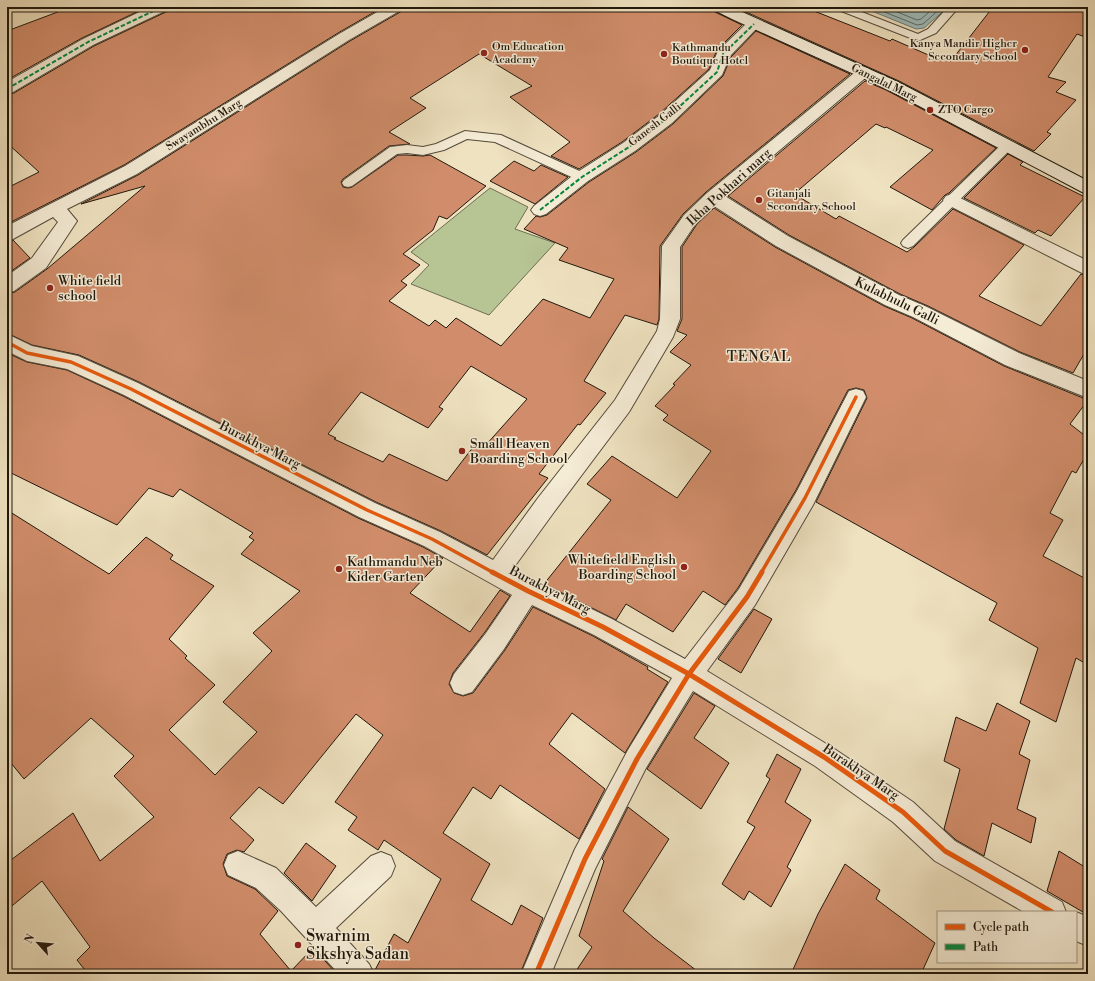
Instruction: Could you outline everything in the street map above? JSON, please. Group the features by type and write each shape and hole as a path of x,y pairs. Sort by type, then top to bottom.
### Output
{"street":[{"path":"7,89 88,42 162,7"},
{"name":"Swayambhu Marg","path":"7,234 131,170 344,37 396,7"},
{"name":"Gangalal Marg","path":"720,7 754,24 864,72 1008,145 1088,188"},
{"name":"Ganesh Galli","path":"540,210 582,177 629,147 666,119 717,72 723,54 754,24"},
{"name":"Ikha Pokhari marg","path":"496,574 546,505 622,406 666,332 670,319 672,246 690,219 713,197 864,72"},
{"name":"Kulabhulu Galli","path":"713,197 782,240 892,300 920,312 1012,359 1088,390"},
{"path":"952,200 1088,269"},
{"path":"7,286 39,263 68,221 55,208"},
{"name":"Burakhya Marg","path":"7,342 27,353 71,362 131,389 367,510 432,539 528,591 603,627 689,674 836,766 903,812 945,851 1050,911"},
{"path":"536,974 585,858 637,759 689,674 751,590 806,498 856,397"},
{"path":"463,683 495,641 528,591"},
{"path":"238,865 248,871 266,878 291,901 359,974"},
{"path":"315,927 381,866"},
{"path":"1077,926 1088,932"}],"lane":[{"path":"840,7 918,38 932,31 954,7"},
{"path":"348,183 394,150 407,149 423,151 440,147 465,135 497,138 582,177"},
{"path":"908,243 1008,145"}],"green space":[{"path":"490,188 528,207 515,229 555,243 489,315 411,284 429,265 411,252"}],"water":[{"path":"862,7 948,7 924,28 916,29"}],"building":[{"path":"71,7 147,7 82,38 7,80 7,31"},
{"path":"170,7 383,7 338,33 124,165 7,224 7,188 39,172 7,143 7,95 14,93 94,46 168,11"},
{"path":"404,7 711,7 713,11 742,25 717,50 709,69 659,114 622,142 579,169 551,156 570,142 510,97 532,86 479,54 410,98 426,108 389,132 410,144 389,146 343,179 341,182 343,187 352,187 398,155 430,155 486,186 447,219 439,216 433,230 403,254 420,265 401,281 407,285 389,301 429,326 435,320 446,328 456,318 501,346 543,299 590,318 614,279 559,260 568,248 524,229 536,216 540,217 547,215 589,182 636,152 673,124 723,76 731,57 756,31 850,74 706,192 683,214 660,246 659,319 657,325 625,315 584,381 606,393 580,425 578,424 539,474 548,478 487,555 441,531 376,502 139,382 79,355 32,345 7,333 7,294 15,292 47,269 145,186 81,204 138,175 350,41 402,11","holes":["471,366 527,399 485,446 477,442 447,481 389,454 383,462 334,439 336,438 328,434 361,392 428,428 443,409 439,407"]},
{"path":"735,7 804,7 890,41 892,39 933,57 936,54 951,61 993,7 1088,7 1088,38 1077,34 1048,77 1066,82 1056,92 1076,100 1047,132 1051,134 1034,151 899,81"},
{"path":"865,81 886,90 996,148 949,193 945,195 932,210 890,187 933,150 886,127 885,128 876,124 794,194 836,219 839,216 907,252 953,209 1024,245 979,296 1041,326 1081,274 1088,277 1088,347 1073,373 1020,352 928,306 900,294 789,235 728,196"},
{"path":"1008,154 1023,162 1020,165 1085,197 1051,236 1038,230 1035,233 964,198"},
{"path":"514,161 534,171 541,165 568,177 535,204 490,181"},
{"path":"714,208 775,247 884,306 912,318 1004,366 1088,400 1070,424 1088,438 1088,452 1076,473 1072,471 1050,513 1063,520 1043,556 1088,580 1088,665 1076,658 1056,722 1020,703 1038,648 989,620 997,603 816,502 867,398 864,390 856,388 848,390 796,490 738,588 725,605 703,591 673,632 626,604 616,620 544,584 611,500 587,484 612,456 677,498 711,451 663,420 668,415 655,406 691,365 670,352 687,335 677,331 682,319 682,247 697,224"},
{"path":"13,240 30,258 7,274 7,241"},
{"path":"7,353 27,362 67,370 123,396 358,518 423,547 443,558 410,593 470,632 500,590 510,596 485,632 453,673 449,684 454,693 463,696 473,693 505,650 533,607 593,636 648,667 647,669 668,682 625,753 572,713 549,744 605,789 579,839 500,785 491,799 473,787 443,833 490,864 471,900 512,925 521,905 543,918 520,974 375,974 374,972 394,934 408,943 441,879 384,840 378,850 348,830 357,817 335,802 383,735 356,714 283,804 259,787 230,818 254,840 244,852 237,850 227,854 223,864 227,876 255,889 278,911 260,934 291,971 313,948 337,974 88,974 77,960 90,947 42,881 7,910 7,863 73,813 100,861 154,817 114,776 134,756 91,718 24,779 7,758 7,510 109,574 146,537 173,555 170,559 214,586 169,639 187,656 185,658 215,685 169,730 215,775 257,732 223,702 272,651 253,633 300,591 241,554 254,540 249,537 253,533 180,489 173,497 149,488 117,525 7,471"},
{"path":"754,609 772,619 741,673 718,659"},
{"path":"694,693 715,706 694,738 729,763 701,809 647,769"},
{"path":"997,703 1030,721 1019,754 1030,760 1017,809 1036,818 1031,843 992,823 984,856 956,840 944,829 960,769 944,761 956,717 986,731"},
{"path":"777,754 801,769 785,802 811,820 787,867 791,870 771,907 749,891 744,900 722,884 755,827 747,822 770,779 766,776"},
{"path":"628,807 669,839 623,911 654,938 701,974 574,974 592,947 579,936 604,861 602,859"},
{"path":"306,843 336,866 312,901 284,873"},
{"path":"1059,851 1088,869 1088,915 1047,891"},
{"path":"845,864 880,890 876,899 935,943 921,974 791,974 818,914"}],"marked path":[{"path":"7,89 88,42 162,7"},
{"path":"540,210 582,177 629,147 666,119 717,72 723,54 754,24"}],"cycle path":[{"path":"7,342 27,353 71,362 131,389 367,510 432,539 528,591 603,627 689,674 824,757 903,812 945,851 1050,911"},
{"path":"536,974 585,859 637,759 689,674 747,597 805,498 856,397"}],"place":[{"name":"Kanya Mandir Higher Secondary School","path":"1025,50"},
{"name":"Om Education Academy","path":"484,53"},
{"name":"Kathmandu Boutique Hotel","path":"664,54"},
{"name":"ZTO Cargo","path":"930,110"},
{"name":"Gitanjali Secondary School","path":"759,200"},
{"name":"White field school","path":"50,288"},
{"name":"Small Heaven Boarding School","path":"462,451"},
{"name":"Whitefield English Boarding School","path":"684,567"},
{"name":"Kathmandu Neb Kider Garten","path":"339,569"},
{"name":"Swarnim Sikshya Sadan","path":"298,945"}],"district":[{"name":"TENGAL","path":"759,357"}]}
